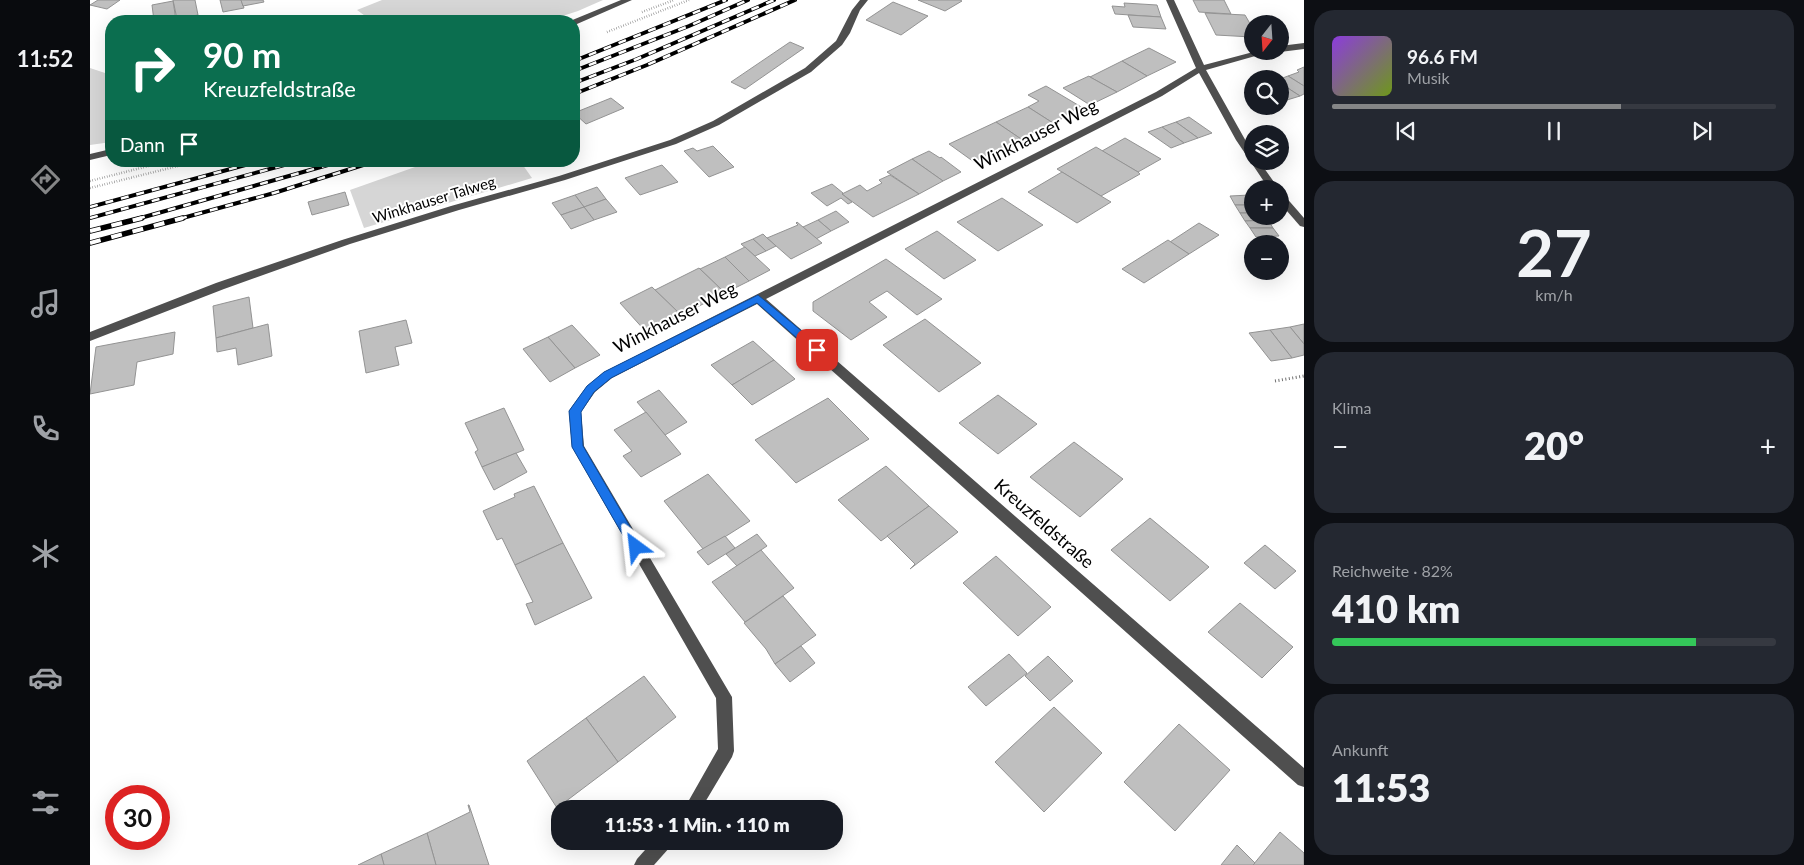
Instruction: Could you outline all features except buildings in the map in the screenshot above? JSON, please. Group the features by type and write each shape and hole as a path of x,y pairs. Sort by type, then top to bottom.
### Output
{"street":[{"path":"580,20 628,0"},
{"name":"Winkhauser Talweg","path":"90,337 220,286 346,242 455,208 562,178 673,142 765,96 808,70 839,43 846,33 856,10 864,0"},
{"path":"1170,0 1200,70 1222,111 1244,146"},
{"path":"1289,48 1304,46"},
{"name":"Winkhauser Weg","path":"697,800 726,751 724,697 578,447 575,411 591,389 608,375 1159,94 1200,70 1244,57"},
{"path":"90,157 105,153"},
{"path":"1289,207 1304,224"},
{"name":"Kreuzfeldstraße","path":"758,298 1304,779"},
{"path":"643,865 656,850"}],"path":[{"path":"600,35 689,0"},
{"path":"90,181 145,167"},
{"path":"90,188 174,167"},
{"path":"1275,381 1304,376"}],"shaded area":[{"path":"382,0 603,0 566,15 364,15 357,10"},
{"path":"90,68 105,73 105,143 90,145"},
{"path":"415,167 524,167 532,178 364,228 350,190"}],"railway":[{"path":"580,59 726,0"},
{"path":"580,69 689,26 748,0"},
{"path":"580,81 637,59 774,0"},
{"path":"580,92 647,65 795,0"},
{"path":"90,207 238,167"},
{"path":"90,218 277,167"},
{"path":"137,219 321,167"},
{"path":"179,219 274,193 357,167"},
{"path":"90,231 142,218"},
{"path":"90,243 183,218"}],"route":[{"path":"636,547 578,447 575,411 591,389 608,375 758,298 817,350"}]}
